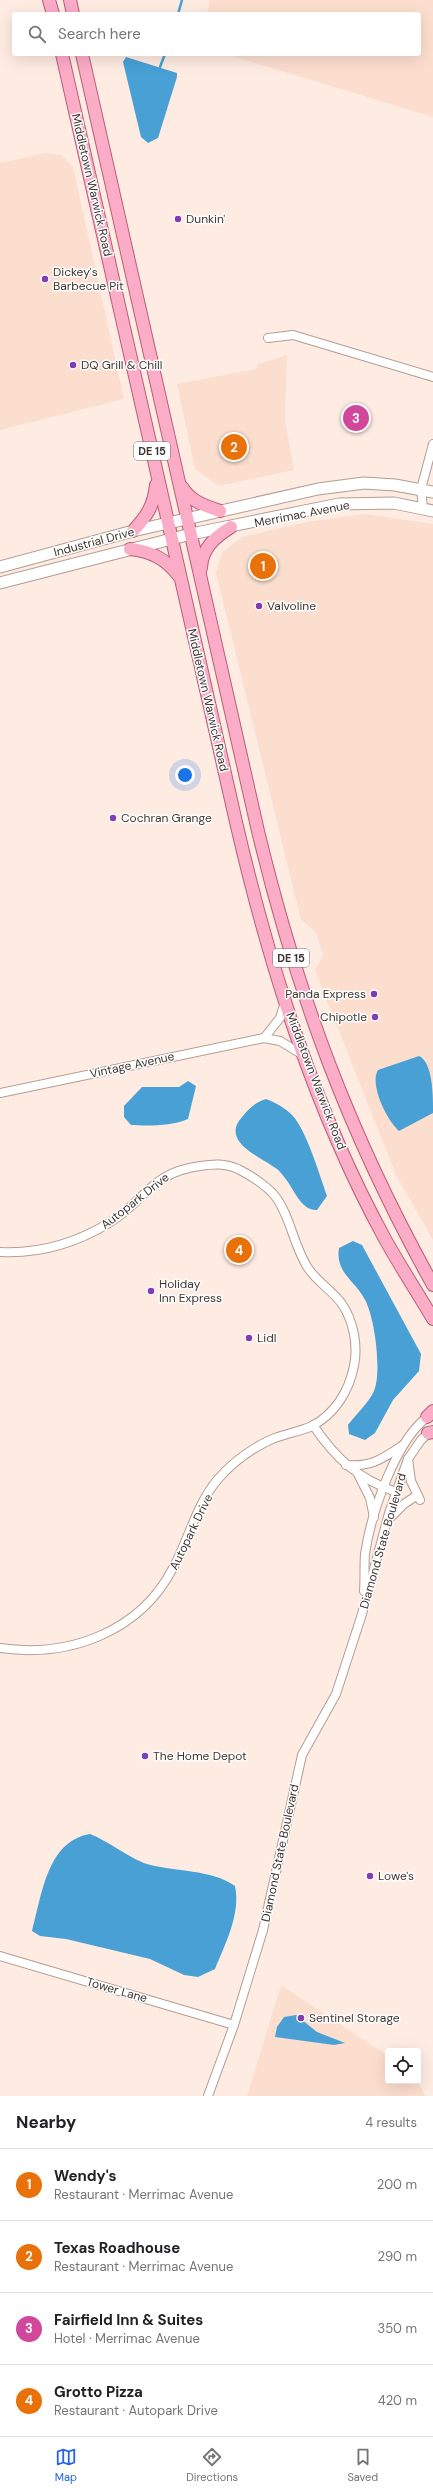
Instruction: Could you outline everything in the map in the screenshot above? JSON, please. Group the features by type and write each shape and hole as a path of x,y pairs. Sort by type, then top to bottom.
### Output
{"main road":[{"path":"50,0 53,12"},
{"path":"70,0 73,12"},
{"name":"Middletown Warwick Road","path":"62,56 245,862 262,929 285,1002 335,1133 385,1238 433,1319"},
{"name":"Middletown Warwick Road","path":"82,56 192,534 261,847 296,975 320,1043 354,1131 385,1196 433,1285"},
{"path":"134,531 147,516 154,501 157,476"},
{"path":"180,483 186,494 195,501 220,512"},
{"path":"201,578 201,562 206,550 215,536 231,527"},
{"path":"130,549 144,551 161,559 181,578"}],"street":[{"path":"268,338 293,335 433,377"},
{"path":"428,510 421,489 433,444"},
{"name":"Merrimac Avenue","path":"188,519 318,489 364,483 421,489 433,492"},
{"path":"428,510 433,492"},
{"name":"Merrimac Avenue","path":"172,540 192,534 339,504 394,503 428,510"},
{"name":"Industrial Drive","path":"0,567 134,531 188,519"},
{"name":"Industrial Drive","path":"0,583 130,549 172,540"},
{"path":"264,1038 278,1022 285,1002"},
{"name":"Vintage Avenue","path":"0,1093 264,1038 280,1042 304,1055"},
{"name":"Autopark Drive","path":"0,1252 14,1252 54,1247 84,1237 112,1222 154,1183 168,1174 182,1168 215,1163 238,1169 275,1196 309,1270 342,1304 354,1330 357,1353 345,1392 332,1412 313,1426 270,1440 251,1451 217,1480 201,1506 190,1528 181,1552 160,1590 127,1622 74,1646 42,1651 0,1648"},
{"name":"Diamond State Boulevard","path":"362,1614 365,1555 384,1488 403,1444 416,1427 431,1414"},
{"path":"313,1426 329,1449 345,1465 384,1488 396,1492"},
{"name":"Diamond State Boulevard","path":"208,2096 234,2025 263,1930 302,1755 336,1694 362,1614 396,1492 408,1459 431,1431"},
{"path":"345,1465 362,1466 376,1462 403,1444"},
{"path":"387,1522 404,1504 417,1499 411,1481 408,1459"},
{"path":"358,1474 370,1498 374,1519"},
{"name":"Tower Lane","path":"0,1956 234,2025"}],"shaded area":[{"path":"210,0 433,0 433,117 232,56 421,56 421,12 207,12"},
{"path":"45,153 61,155 73,167 124,399 0,430 0,163"},
{"path":"287,355 285,420 294,470 219,486 195,469 177,384 256,369 258,364"},
{"path":"365,514 433,524 433,1240 396,1175 315,970 323,956 316,932 301,920 216,573 222,553 242,537 307,522"},
{"name":"Sentinel Storage","path":"281,1985 385,2054 385,2084 419,2084 425,2096 247,2096"}],"water":[{"path":"126,57 177,73 158,138 148,143 141,137 123,62"},
{"path":"419,1056 424,1060 430,1072 433,1113 399,1131 389,1119 381,1102 376,1084 376,1076 378,1070"},
{"path":"188,1081 196,1086 188,1119 167,1124 131,1125 124,1117 124,1106 142,1087 179,1087"},
{"path":"266,1099 280,1106 292,1115 302,1131 317,1165 327,1196 317,1210 311,1209 302,1203 278,1170 252,1153 239,1141 236,1134 236,1126 252,1106"},
{"path":"353,1241 362,1245 421,1354 419,1371 393,1400 375,1433 365,1440 349,1434 348,1425 365,1405 374,1391 377,1358 374,1330 368,1306 360,1292 346,1275 340,1263 339,1248"},
{"path":"90,1834 141,1862 158,1867 204,1874 235,1886 236,1907 234,1918 215,1969 198,1977 184,1975 150,1959 66,1939 40,1936 32,1931 43,1886 55,1858 64,1847 76,1839"},
{"path":"296,2015 317,2032 345,2043 334,2045 275,2037 277,2027 284,2017"}],"waterway":[{"path":"179,12 182,0"},
{"path":"160,67 164,56"}],"place":[{"name":"Dunkin'","path":"178,219"},
{"name":"Dickey's Barbecue Pit","path":"45,279"},
{"name":"DQ Grill & Chill","path":"73,365"},
{"name":"Fairfield Inn & Suites","path":"356,418"},
{"name":"Texas Roadhouse","path":"234,447"},
{"name":"Wendy's","path":"263,566"},
{"name":"Valvoline","path":"259,606"},
{"name":"Cochran Grange","path":"113,818"},
{"name":"Panda Express","path":"374,994"},
{"name":"Chipotle","path":"375,1017"},
{"name":"Grotto Pizza","path":"239,1250"},
{"name":"Holiday Inn Express","path":"151,1291"},
{"name":"Lidl","path":"249,1338"},
{"name":"The Home Depot","path":"145,1756"},
{"name":"Lowe's","path":"370,1876"},
{"name":"Sentinel Storage","path":"301,2018"}]}
